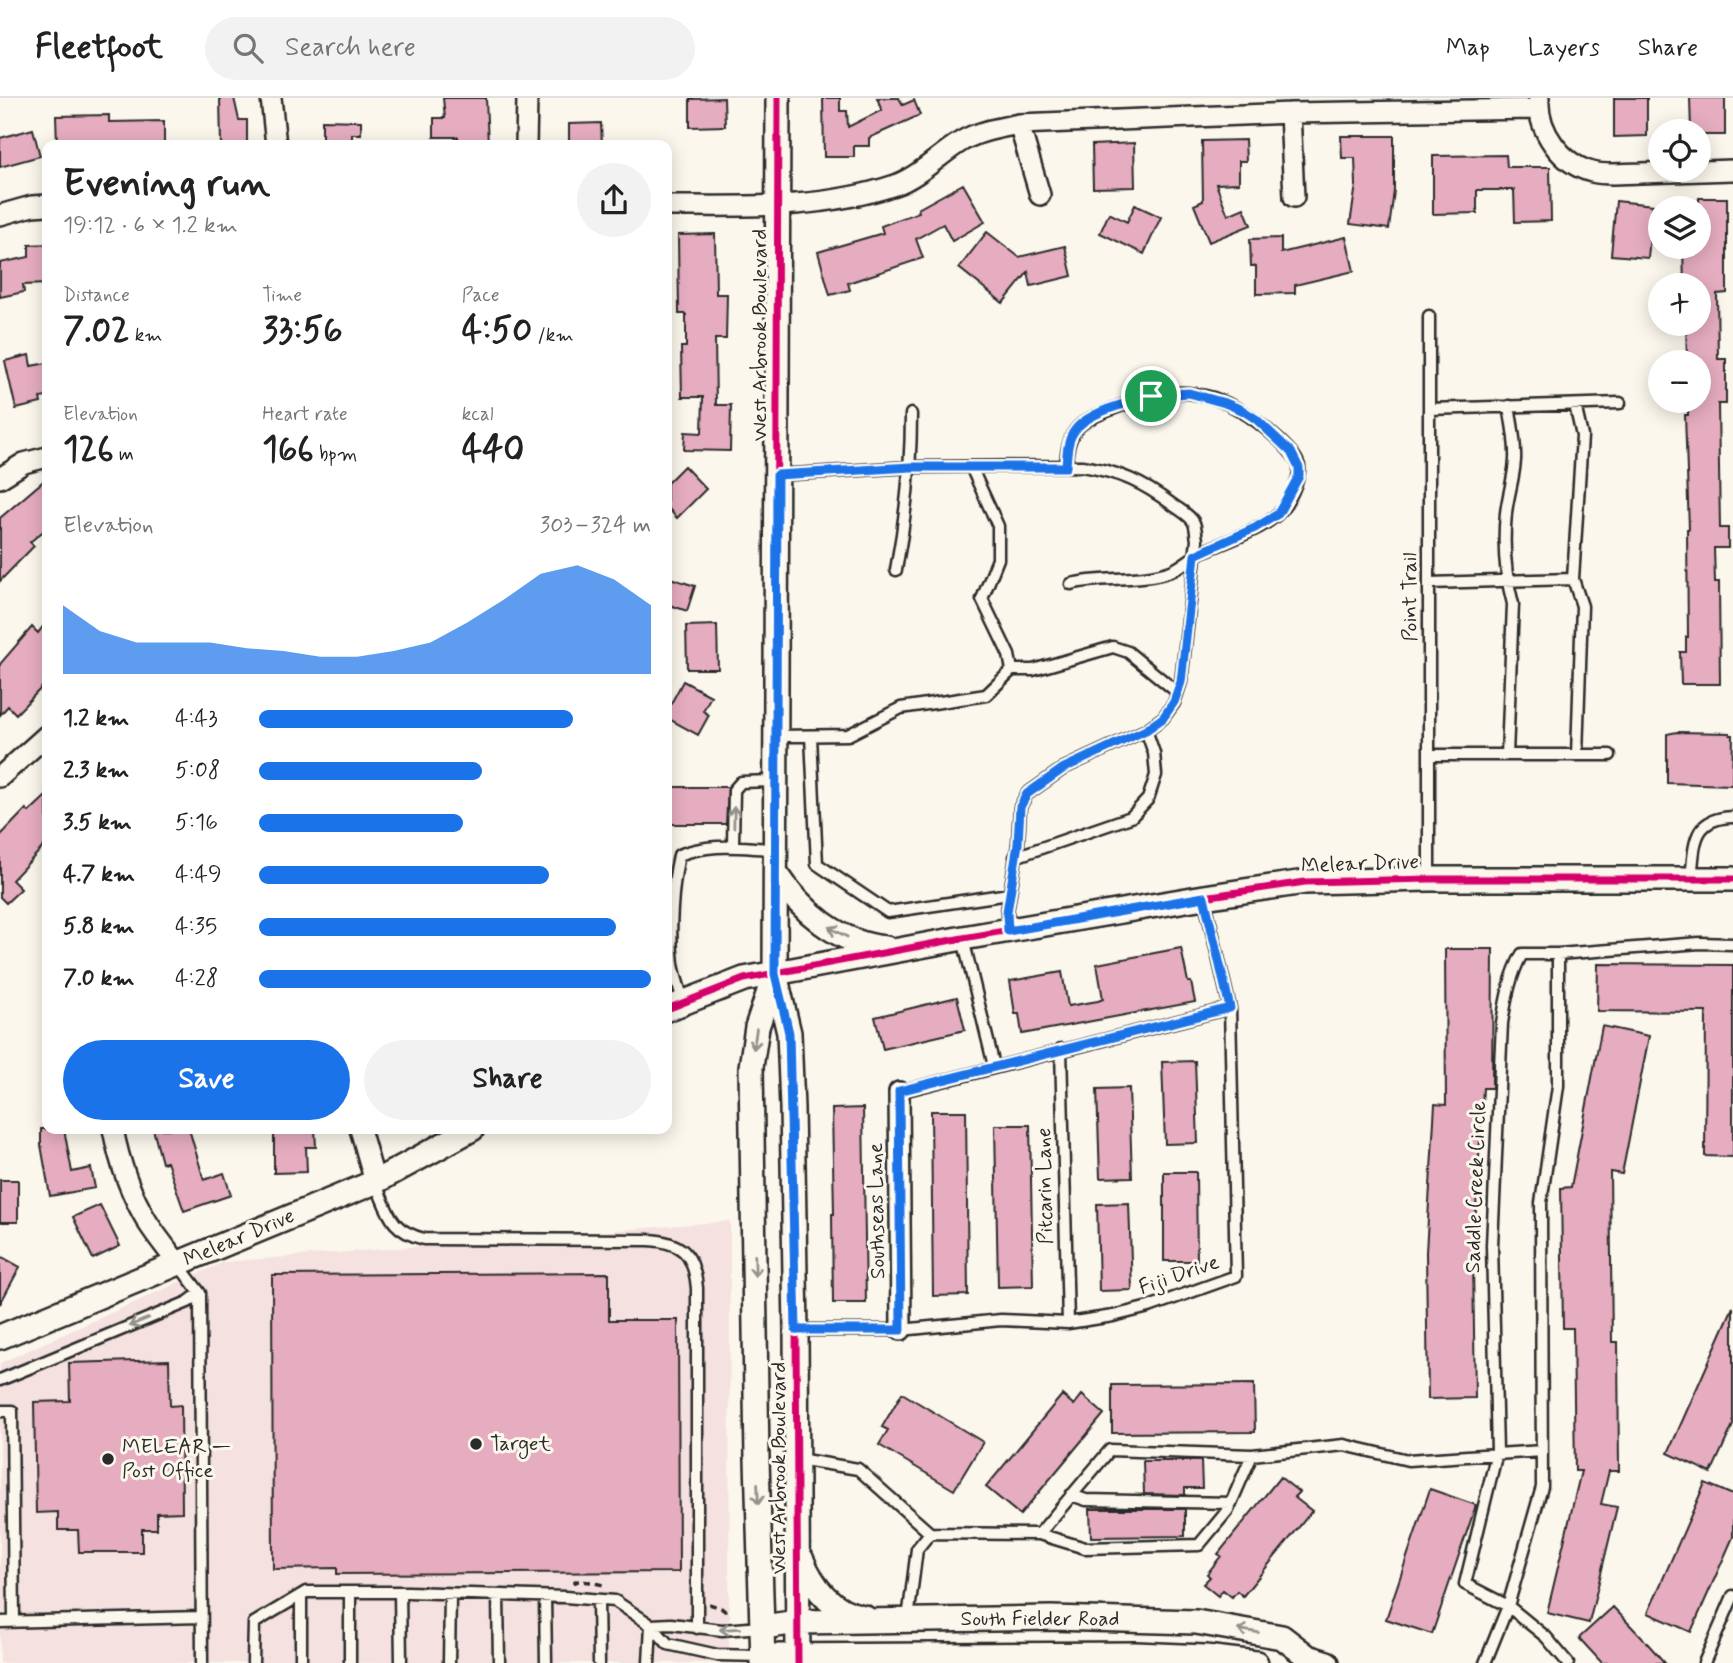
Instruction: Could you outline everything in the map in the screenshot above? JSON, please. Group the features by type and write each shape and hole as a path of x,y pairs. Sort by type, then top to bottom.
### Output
{"street":[{"path":"271,98 275,140"},
{"path":"526,140 527,98"},
{"name":"West Arbrook Boulevard","path":"778,98 775,974 789,1033 796,1330 798,1659"},
{"path":"672,205 778,207 843,198 898,184 963,140 1018,124 1178,120 1539,103 1546,132 1556,148 1565,158 1594,173 1733,170"},
{"path":"1290,113 1294,197"},
{"path":"1018,124 1040,195"},
{"path":"0,215 42,205"},
{"path":"0,478 24,463 42,458"},
{"path":"0,777 42,739"},
{"path":"776,873 790,895 812,916 836,931 867,946 903,949"},
{"name":"Melear Drive","path":"675,1005 744,979 963,938 1305,882 1429,879 1733,879"},
{"name":"West Arbrook Boulevard","path":"763,1660 751,1067 757,1027 775,974"},
{"name":"Southseas Lane","path":"899,1091 901,1330"},
{"path":"114,1134 129,1183 147,1222 178,1264"},
{"path":"361,1134 375,1182"},
{"name":"Melear Drive","path":"0,1337 375,1182 466,1134"},
{"path":"798,1550 814,1585 823,1597 856,1616 884,1621"},
{"name":"South Fielder Road","path":"762,1627 798,1622 1051,1618 1196,1622 1282,1637 1307,1662"},
{"name":"South Fielder Road","path":"763,1660 1059,1659 1136,1654 1256,1663"}],"lane":[{"name":"Point Trail","path":"1429,316 1429,879"},
{"path":"1066,467 1067,449 1080,424 1151,396 1189,393 1225,403 1256,419 1291,452 1299,468 1299,476 1278,514 1255,528 1195,555 1172,571 1146,577 1090,579 1071,584"},
{"path":"1429,408 1620,403"},
{"path":"1576,405 1582,436 1573,579 1582,606 1577,755"},
{"path":"1507,755 1513,604 1506,581 1506,511 1514,480 1515,456 1509,406"},
{"path":"896,570 906,519 911,467 911,414"},
{"path":"777,475 911,467 1066,467 1110,471 1154,491 1194,523 1197,540 1181,682 1174,702 1163,718 1146,730 1064,768 1027,794 1020,807 1016,857 1007,912 1008,931"},
{"path":"971,467 998,526 998,559 982,599 1009,655 1012,670"},
{"path":"1429,583 1573,579"},
{"path":"776,736 848,735 901,708 986,695 1012,670 1033,670 1113,647 1128,652 1177,692"},
{"path":"1016,857 1131,817 1148,799 1156,775 1154,753 1146,730"},
{"path":"811,736 817,864 888,912 1009,894"},
{"path":"1430,755 1610,755"},
{"path":"733,845 734,790 741,782 776,781"},
{"path":"1690,879 1695,840 1699,830 1716,818 1733,817"},
{"path":"672,909 679,855 696,848 733,845 740,848 776,849"},
{"name":"Fiji Drive","path":"796,1330 901,1330 1001,1320 1068,1323 1149,1307 1236,1276 1230,1008 1204,897"},
{"path":"963,938 994,1066"},
{"name":"Saddle Creek Circle","path":"1568,1663 1546,1637 1508,1606 1465,1584 1497,1452 1492,1245 1502,1023 1513,971 1522,954 1558,954 1700,943 1733,944"},
{"path":"1485,1663 1508,1606 1542,1487 1541,1203 1558,1086 1558,954"},
{"path":"672,962 675,1005"},
{"path":"899,1091 1230,1008"},
{"name":"Pitcarin Lane","path":"1061,1049 1068,1323"},
{"path":"375,1182 395,1226 406,1235 424,1240 649,1240 664,1241 690,1256 695,1271 696,1289 697,1628"},
{"path":"178,1264 200,1293 202,1663"},
{"path":"0,1380 187,1302 200,1293"},
{"path":"0,1411 12,1411 14,1622"},
{"path":"1039,1534 1110,1451 1252,1455 1344,1445 1408,1460 1542,1451"},
{"path":"797,1459 858,1469 930,1533 1039,1534 1085,1548 1199,1545 1231,1503 1252,1455"},
{"path":"1071,1495 1086,1500 1231,1503"},
{"path":"908,1620 917,1549 930,1533"},
{"path":"253,1663 254,1623 306,1592 401,1592 615,1601 652,1625 668,1644 717,1655 763,1660"},
{"path":"350,1592 350,1663"},
{"path":"401,1592 401,1663"},
{"path":"449,1663 450,1594"},
{"path":"301,1595 301,1663"},
{"path":"498,1595 499,1663"},
{"path":"1704,1663 1733,1596"},
{"path":"545,1597 546,1663"},
{"path":"598,1600 598,1663"},
{"path":"0,1622 201,1616"},
{"path":"652,1625 671,1624 722,1630 762,1627"},
{"path":"649,1663 652,1625"}],"path":[{"path":"574,1598 575,1581 591,1582 609,1588"},
{"path":"697,1601 721,1608 734,1619"}],"shaded area":[{"path":"730,1221 729,1663 0,1663 0,1363 224,1262"}],"building":[{"path":"220,98 234,98 239,120 247,120 247,140 221,140"},
{"path":"443,98 486,98 488,140 434,137 434,118 445,118"},
{"path":"724,98 725,126 690,127 690,99"},
{"path":"823,98 840,98 840,111 847,111 848,127 882,110 877,98 899,98 903,105 914,100 920,115 869,138 869,146 854,146 854,157 824,157"},
{"path":"1614,98 1647,98 1647,136 1614,137"},
{"path":"1690,98 1725,98 1725,135 1711,135 1711,119 1691,119"},
{"path":"109,115 109,122 164,121 164,140 57,140 56,116"},
{"path":"322,120 361,121 361,134 352,134 352,140 322,140"},
{"path":"601,123 602,140 569,140 569,124"},
{"path":"33,129 40,156 0,167 0,138"},
{"path":"1341,136 1394,136 1394,191 1389,229 1350,224 1356,185 1355,158 1342,158"},
{"path":"1245,140 1246,161 1239,161 1239,183 1216,184 1228,215 1244,208 1251,225 1209,242 1194,205 1203,201 1202,141"},
{"path":"1134,143 1135,187 1093,188 1092,145"},
{"path":"1506,155 1507,167 1550,167 1551,221 1515,222 1514,190 1477,190 1477,213 1433,214 1433,156"},
{"path":"963,184 985,222 952,241 943,224 916,239 923,258 848,283 850,290 830,295 818,252 883,233 881,226 919,212 918,209"},
{"path":"1711,198 1727,198 1727,293 1717,294 1718,359 1726,359 1726,404 1718,404 1720,528 1728,528 1728,548 1714,548 1715,582 1719,582 1720,684 1681,684 1680,652 1686,652 1688,637 1689,529 1685,415 1711,413 1711,350 1687,350 1686,336 1711,336 1711,273 1684,273 1683,259 1711,259"},
{"path":"1616,201 1648,204 1648,258 1611,255"},
{"path":"1135,205 1161,217 1144,254 1100,233 1109,213 1127,222"},
{"path":"987,232 1019,257 1065,246 1072,276 1031,286 1028,272 1003,303 959,268"},
{"path":"715,234 716,294 727,294 726,339 715,339 716,405 731,405 730,451 684,450 685,432 702,433 703,397 682,397 681,347 686,347 686,314 679,314 678,235"},
{"path":"1346,237 1354,271 1295,285 1295,293 1256,294 1256,266 1251,266 1250,239 1281,238 1281,253"},
{"path":"42,244 42,284 23,285 24,292 0,297 0,263 29,257 29,245"},
{"path":"29,355 31,366 42,364 41,403 16,409 5,361"},
{"path":"684,466 706,489 677,518 672,512 672,478"},
{"path":"42,482 42,532 30,542 34,546 0,581 0,518"},
{"path":"672,579 695,586 687,611 672,606"},
{"path":"717,625 718,669 687,669 686,626"},
{"path":"32,627 38,633 42,628 42,687 16,714 8,706 0,715 0,664"},
{"path":"683,681 711,696 703,711 709,715 698,735 672,721 672,702"},
{"path":"1677,732 1733,735 1732,785 1667,783 1667,734"},
{"path":"672,787 728,787 726,824 672,824"},
{"path":"42,800 42,848 12,880 21,889 6,903 0,897 0,836 26,809 29,812"},
{"path":"1181,948 1195,1002 1022,1034 1019,1014 1015,1014 1010,981 1062,972 1068,1006 1098,1001 1103,999 1097,964"},
{"path":"1445,949 1493,949 1492,1088 1483,1088 1473,1262 1475,1398 1428,1399 1426,1252 1435,1104 1446,1105"},
{"path":"1598,964 1733,965 1733,1157 1705,1156 1706,1012 1597,1011"},
{"path":"957,997 965,1030 883,1049 875,1017"},
{"path":"1602,1026 1649,1036 1622,1174 1610,1172 1612,1342 1618,1342 1619,1471 1609,1471 1601,1504 1617,1507 1589,1623 1547,1613 1581,1471 1575,1471 1573,1328 1563,1328 1561,1188 1571,1187"},
{"path":"1195,1061 1198,1143 1165,1144 1162,1062"},
{"path":"1129,1088 1132,1177 1100,1178 1097,1089"},
{"path":"863,1108 866,1303 833,1303 832,1109"},
{"path":"931,1111 966,1111 968,1295 933,1296"},
{"path":"995,1125 1030,1125 1033,1286 998,1287"},
{"path":"41,1129 42,1134 65,1134 72,1172 91,1168 95,1188 50,1196 41,1145"},
{"path":"154,1134 190,1134 204,1180 224,1173 231,1195 184,1211 167,1162 162,1163"},
{"path":"274,1134 315,1134 316,1147 306,1147 307,1172 274,1173"},
{"path":"1164,1172 1196,1172 1197,1261 1164,1261"},
{"path":"0,1180 18,1180 18,1222 0,1222"},
{"path":"1129,1203 1132,1290 1099,1291 1097,1204"},
{"path":"100,1205 120,1246 93,1259 73,1217"},
{"path":"0,1256 20,1267 0,1304"},
{"name":"Target","path":"609,1273 609,1320 678,1320 679,1572 337,1574 337,1568 273,1569 272,1275"},
{"path":"1733,1307 1733,1425 1711,1473 1668,1453"},
{"name":"MELEAR — Post Office","path":"169,1360 170,1406 181,1405 182,1512 157,1513 157,1529 142,1529 142,1552 79,1552 78,1530 58,1530 58,1512 36,1513 34,1402 70,1401 69,1363"},
{"path":"1254,1384 1255,1432 1112,1433 1112,1385"},
{"path":"902,1393 983,1442 954,1490 879,1445 888,1430 882,1427"},
{"path":"1062,1395 1074,1405 1082,1395 1104,1414 1020,1515 986,1487"},
{"path":"1143,1461 1201,1461 1202,1488 1185,1488 1185,1495 1144,1494"},
{"path":"1280,1477 1299,1492 1294,1497 1312,1511 1243,1596 1237,1591 1232,1597 1223,1590 1218,1596 1203,1584 1210,1577 1207,1574 1221,1556 1218,1554"},
{"path":"1705,1483 1733,1495 1733,1537 1691,1632 1648,1613"},
{"path":"1430,1489 1476,1505 1432,1634 1386,1619"},
{"path":"1090,1509 1185,1509 1185,1536 1091,1537"},
{"path":"1613,1607 1665,1663 1602,1663 1579,1638"}],"cycle path":[{"path":"778,98 775,974 789,1033 792,1108 798,1663"},
{"path":"672,1007 744,979 963,938 1305,882 1429,879 1733,879"}],"place":[{"name":"Target","path":"476,1444"},
{"name":"MELEAR — Post Office","path":"108,1459"}],"route":[{"path":"1189,393 1242,410 1256,419 1291,452 1299,468 1299,476 1278,514 1255,528 1195,555 1181,682 1174,702 1163,718 1146,730 1064,768 1027,794 1020,807 1018,844 1007,912 1008,931 1204,897 1230,1008 899,1091 901,1330 796,1330 789,1033 775,974 777,475 911,467 1066,467 1067,449 1080,424 1092,417 1151,396 1189,393"}]}
